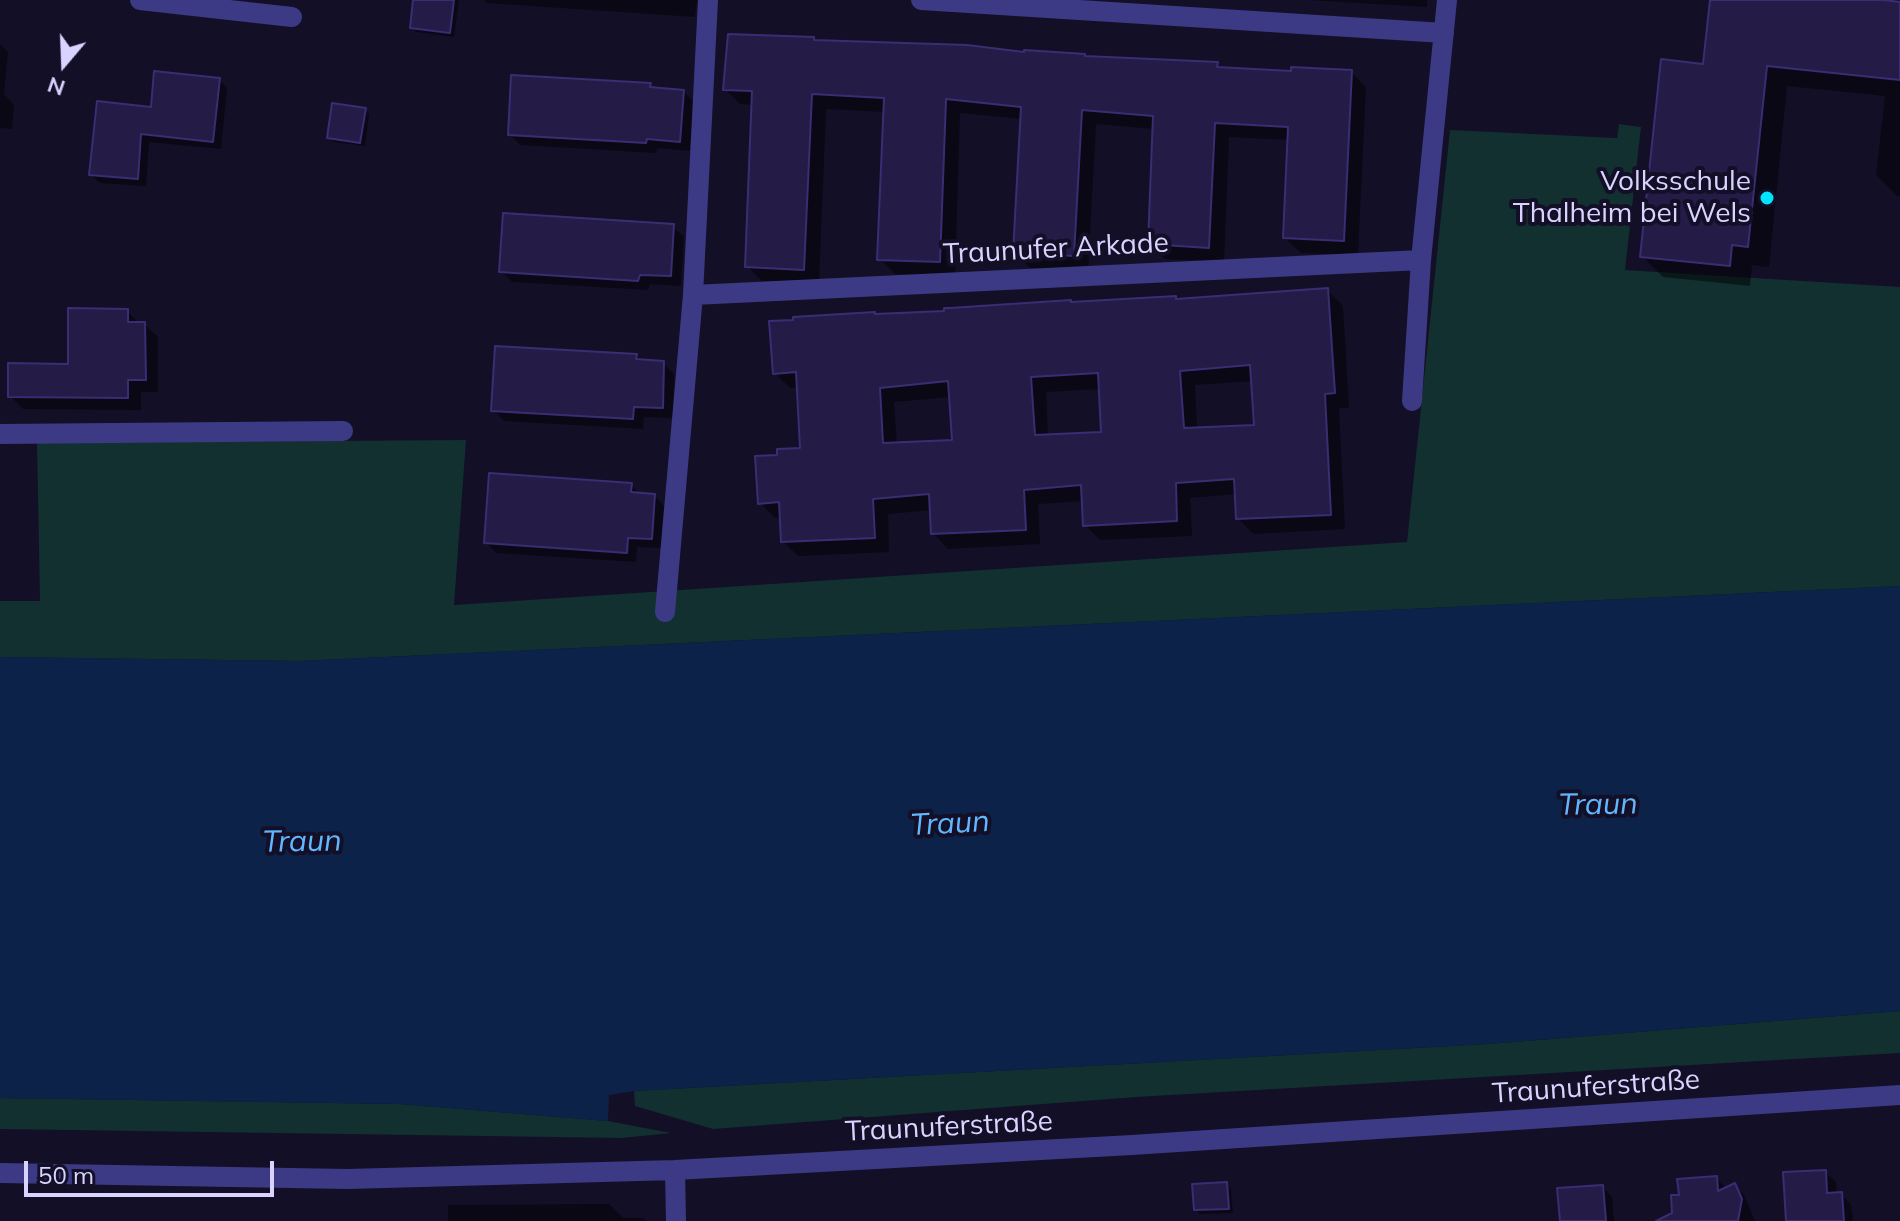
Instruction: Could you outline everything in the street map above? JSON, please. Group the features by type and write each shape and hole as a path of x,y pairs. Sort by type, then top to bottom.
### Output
{"street":[{"path":"140,0 292,17"},
{"path":"665,612 693,295 708,0"},
{"path":"921,0 1444,33"},
{"path":"1412,401 1421,260 1447,0"},
{"name":"Traunufer Arkade","path":"693,295 1421,260"},
{"path":"0,434 343,431"},
{"name":"Traunuferstraße","path":"0,1173 348,1179 675,1170 1132,1145 1900,1095"},
{"path":"675,1170 676,1221"}],"green space":[{"path":"1619,124 1641,127 1625,270 1900,287 1900,586 300,661 0,657 0,601 40,601 37,443 466,440 454,605 1407,542 1450,130 1617,138"},
{"path":"1900,1011 1900,1053 1136,1097 713,1129 635,1106 634,1091 1488,1044"},
{"path":"0,1098 400,1104 608,1121 671,1133 622,1138 0,1129"}],"water":[{"name":"Traun","path":"1900,586 1900,1011 1488,1044 634,1091 609,1095 608,1121 399,1104 0,1098 0,657 300,661"}],"building":[{"path":"413,0 454,0 450,33 410,28"},
{"path":"1710,0 1900,2 1900,80 1767,66 1748,247 1732,245 1730,266 1640,257 1661,59 1703,64"},
{"path":"728,34 967,45 1024,52 1218,62 1217,67 1352,70 1344,241 1283,238 1288,127 1215,123 1209,248 1148,244 1153,116 1082,110 1074,256 1013,253 1021,107 946,99 940,262 877,260 884,98 812,94 804,270 745,267 752,91 723,90"},
{"path":"154,71 220,78 213,142 141,134 138,179 89,175 97,101 151,107"},
{"path":"511,75 651,83 650,87 684,90 680,142 508,135"},
{"path":"332,103 366,108 360,143 327,138"},
{"path":"503,213 674,224 671,276 640,275 638,281 499,272"},
{"path":"1328,288 1335,393 1325,394 1331,515 1236,519 1234,479 1176,483 1177,521 1083,526 1081,485 1024,490 1026,530 931,534 929,494 873,499 875,538 781,542 779,502 758,504 755,456 777,455 777,449 800,448 796,372 773,374 769,321 1071,300 1176,296 1176,299","holes":["1250,365 1254,425 1184,428 1180,371","1098,373 1101,432 1035,435 1031,377","948,381 952,440 883,443 880,388"]},
{"path":"68,308 128,309 128,322 145,322 146,380 128,380 128,398 8,397 8,363 68,364"},
{"path":"495,346 637,354 636,359 664,361 663,408 634,407 633,419 491,411"},
{"path":"489,473 632,483 631,492 655,494 652,539 628,538 627,553 484,543"},
{"path":"1826,1170 1827,1193 1842,1192 1844,1221 1786,1221 1783,1172"},
{"path":"1717,1176 1718,1191 1735,1183 1742,1199 1738,1221 1656,1221 1672,1213 1671,1195 1679,1195 1677,1179"},
{"path":"1227,1182 1229,1209 1194,1210 1192,1184"},
{"path":"1603,1185 1606,1221 1560,1221 1557,1188"}],"place":[{"name":"Volksschule Thalheim bei Wels","path":"1767,198"}]}
